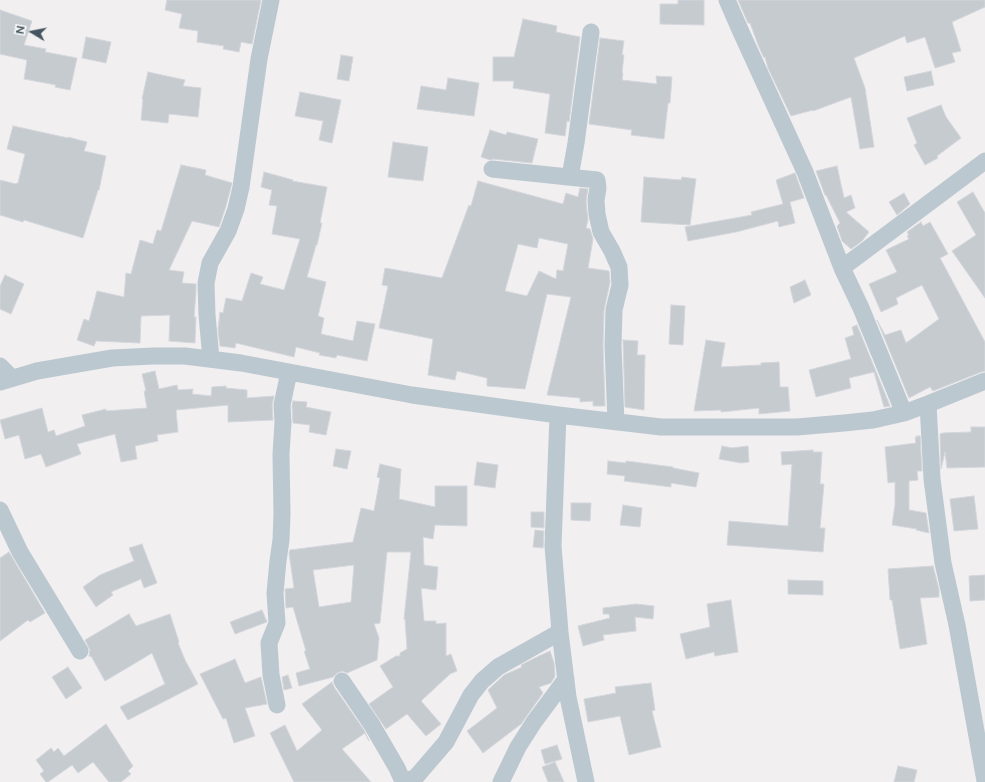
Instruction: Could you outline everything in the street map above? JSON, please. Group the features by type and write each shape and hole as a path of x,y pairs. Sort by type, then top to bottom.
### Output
{"street":[{"path":"211,359 206,283 210,263 228,231 238,202 259,59 271,0"},
{"path":"727,0 805,172 842,268 861,308 904,413"},
{"path":"570,177 591,32"},
{"path":"842,268 985,161"},
{"path":"492,169 597,180 597,214 601,232 619,267 620,285 614,310 613,346 616,422"},
{"path":"0,366 6,380 37,371 112,358 185,356 241,363 412,395 558,415 661,427 797,427 873,420 904,413 985,381"},
{"path":"277,705 271,676 269,643 278,623 275,593 282,533 282,405 289,372"},
{"path":"928,404 932,479 943,563 957,625 985,781"},
{"path":"558,415 553,546 560,632 568,697 586,782"},
{"path":"0,510 20,552 80,651"},
{"path":"342,681 372,725 401,776 408,780 415,778 446,742 471,695 482,681 498,667 560,632"},
{"path":"501,782 518,747 534,722 566,679"}],"building":[{"path":"167,0 261,0 252,44 241,42 239,52 223,49 224,46 197,42 198,31 179,28 182,14 165,10"},
{"path":"678,0 704,0 704,25 660,24 660,4 678,4"},
{"path":"738,0 985,0 985,7 952,22 961,51 952,53 955,62 935,68 925,37 907,43 905,36 854,58 865,88 874,147 860,149 851,97 813,111 791,116 768,68 765,57 764,58 759,47 750,23 748,23"},
{"path":"0,10 32,21 24,45 46,49 45,52 77,58 70,90 55,87 56,85 24,79 27,60 0,54"},
{"path":"523,19 557,26 556,32 580,37 569,122 567,121 565,136 545,133 550,94 513,88 514,81 493,81 493,57 514,57"},
{"path":"86,37 111,42 106,63 82,58"},
{"path":"600,38 624,41 622,55 624,55 622,80 657,84 656,76 672,77 670,103 668,103 664,139 631,135 632,130 589,124"},
{"path":"341,55 353,57 349,81 337,79"},
{"path":"931,71 934,85 907,91 904,77"},
{"path":"148,72 185,80 183,86 201,88 198,117 169,114 168,123 141,120 142,99"},
{"path":"448,78 479,83 474,116 417,109 421,86 446,90"},
{"path":"300,92 341,100 332,143 319,140 323,121 295,116"},
{"path":"941,105 946,117 961,138 937,156 938,158 925,165 914,145 917,143 907,118"},
{"path":"13,126 87,142 84,151 106,156 99,190 83,238 24,220 23,222 0,215 0,180 16,184 18,183 25,154 7,149"},
{"path":"490,130 506,135 507,132 538,139 532,163 493,159 490,160 481,157"},
{"path":"393,142 428,147 423,181 388,177"},
{"path":"181,165 206,170 205,175 232,183 219,227 192,221 169,270 184,272 182,283 196,284 194,317 196,317 195,343 169,341 170,315 141,316 140,343 96,341 94,346 77,340 84,319 89,321 97,291 124,297 126,273 131,274 140,240 153,244 157,230 161,231"},
{"path":"837,166 844,198 851,195 855,208 846,212 869,232 862,241 851,249 842,241 837,226 840,223 825,195 816,171"},
{"path":"264,172 293,180 292,181 327,187 320,223 322,223 307,277 326,282 318,316 324,318 321,334 353,341 357,321 375,324 367,361 337,355 336,358 319,355 320,353 296,347 294,357 236,343 235,348 220,346 218,330 220,312 223,313 226,298 242,301 251,273 263,277 260,284 284,290 300,239 272,234 277,206 269,205 272,190 261,187"},
{"path":"795,173 804,198 790,202 795,223 779,227 778,221 736,232 688,241 685,227 752,215 751,212 783,204 776,180"},
{"path":"644,177 681,180 682,177 696,179 690,225 641,222"},
{"path":"478,181 563,204 566,193 578,197 580,188 588,189 586,201 588,220 586,228 590,229 593,239 588,268 609,271 610,282 604,310 603,346 605,406 593,406 593,401 580,402 580,398 547,395 571,297 547,294 525,389 487,386 487,378 457,371 455,380 428,375 433,339 379,328 388,286 382,285 385,268 442,278 469,205 471,206","holes":["539,238 568,244 563,271 557,270 556,279 539,271 527,296 505,291 518,244 537,248"]},
{"path":"973,192 985,213 985,298 952,251 976,235 957,202"},
{"path":"904,193 910,204 897,215 889,202"},
{"path":"921,222 923,226 930,222 948,254 940,258 985,342 985,371 933,391 930,387 909,398 877,320 885,335 901,330 906,343 939,319 922,285 896,298 898,304 881,312 869,284 897,272 886,250 909,239 907,232"},
{"path":"5,275 24,284 11,314 0,309 0,286"},
{"path":"805,280 811,295 794,303 790,287"},
{"path":"671,305 685,306 683,345 669,344"},
{"path":"857,325 890,406 884,407 874,372 849,378 851,388 816,397 809,370 851,359 845,338 854,335 852,327"},
{"path":"623,340 638,341 637,355 645,355 644,410 625,407"},
{"path":"706,340 725,343 721,367 761,365 761,363 779,362 780,387 788,387 790,411 759,414 759,408 721,412 721,410 694,411"},
{"path":"155,371 159,389 177,385 178,390 193,389 192,394 211,396 212,387 226,386 226,388 247,390 247,398 274,396 272,405 273,420 228,422 228,405 176,410 178,432 157,435 158,441 135,446 137,459 121,462 115,434 77,444 81,454 46,467 41,454 25,459 19,435 5,439 0,420 42,408 48,432 54,430 56,436 85,426 82,415 106,409 106,411 147,408 144,391 146,391 142,374"},
{"path":"293,401 307,402 306,407 331,412 326,435 309,432 310,425 293,423"},
{"path":"971,427 985,427 985,467 947,468 945,452 941,469 940,434 971,432"},
{"path":"917,436 920,436 922,471 917,471 918,480 909,481 909,510 926,513 929,533 916,530 917,529 892,525 895,505 895,482 888,483 885,447 916,443 915,437 918,437"},
{"path":"722,446 732,448 748,446 749,462 741,463 719,459"},
{"path":"336,449 351,451 347,469 333,466"},
{"path":"813,450 813,452 822,452 820,484 824,484 820,528 825,528 823,552 727,545 729,521 788,526 792,464 782,465 781,452"},
{"path":"608,461 626,463 626,461 673,467 699,473 696,487 671,483 671,487 624,481 625,476 607,474"},
{"path":"477,462 498,465 495,488 474,485"},
{"path":"380,464 401,469 399,499 435,507 435,486 467,486 467,526 435,525 433,539 423,537 424,565 438,567 436,590 421,588 424,621 436,621 436,624 446,623 446,656 451,654 457,671 450,674 421,701 441,724 426,736 407,714 386,729 369,704 393,687 380,666 396,656 400,656 400,653 407,649 404,619 411,552 387,552 380,623 374,624 379,638 377,660 347,673 342,671 333,677 299,686 296,673 310,669 293,607 286,608 285,589 294,588 289,553 290,550 353,542 361,508 374,511 380,478 377,477","holes":["354,565 351,602 319,607 313,570"]},
{"path":"974,496 978,529 954,531 950,499"},
{"path":"571,503 591,503 590,521 571,520"},
{"path":"623,505 642,508 640,527 620,525"},
{"path":"531,512 544,512 544,528 531,527"},
{"path":"535,530 544,531 543,548 533,547"},
{"path":"142,544 157,583 144,588 141,579 111,592 113,595 96,607 83,587 100,575 134,561 129,548"},
{"path":"9,552 45,613 30,622 28,620 0,641 0,558"},
{"path":"933,566 939,589 939,597 920,598 927,644 900,649 892,600 890,600 888,569"},
{"path":"985,575 985,600 970,601 969,576"},
{"path":"788,580 823,581 823,595 788,594"},
{"path":"731,600 738,652 715,656 714,652 686,659 680,634 710,627 707,604"},
{"path":"636,604 654,606 653,619 635,617 636,631 603,635 604,640 583,646 578,626 610,618 609,614 603,614 603,608"},
{"path":"262,610 267,622 235,634 230,622"},
{"path":"129,614 136,626 170,614 179,642 178,643 198,684 128,720 120,707 165,684 152,653 105,681 91,656 89,656 90,650 85,640"},
{"path":"550,651 554,663 555,676 551,683 539,687 543,693 521,724 483,753 467,731 497,708 488,690 504,675 522,667 521,665"},
{"path":"235,659 245,683 261,677 267,704 245,708 255,736 234,743 226,718 223,719 200,674"},
{"path":"68,667 82,688 66,699 52,677"},
{"path":"288,675 292,688 284,690 282,677"},
{"path":"332,682 364,730 369,741 365,733 342,749 371,782 294,782 270,733 285,725 297,751 322,730 302,704"},
{"path":"651,683 655,710 652,711 661,747 629,755 620,716 588,722 584,699 616,693 615,687"},
{"path":"106,724 133,766 128,771 131,774 121,782 109,782 93,762 78,773 72,765 46,782 40,774 44,771 36,760 51,748 54,752 58,748 64,756"},
{"path":"557,745 562,759 545,764 541,750"},
{"path":"555,762 564,782 548,782 542,767"},
{"path":"898,766 917,770 914,782 894,782"}]}
